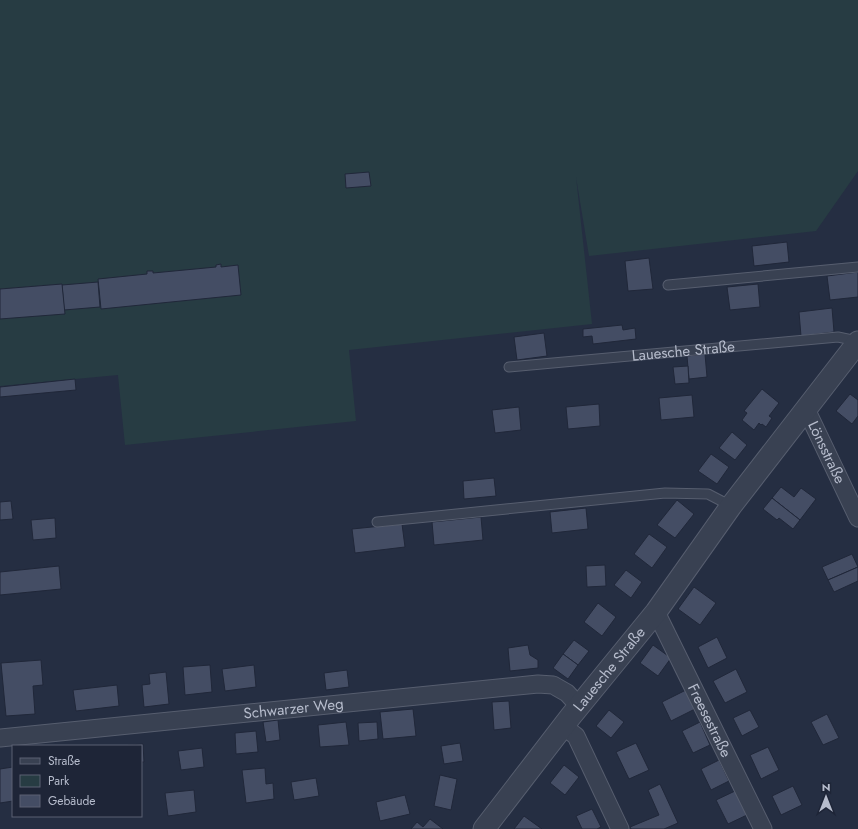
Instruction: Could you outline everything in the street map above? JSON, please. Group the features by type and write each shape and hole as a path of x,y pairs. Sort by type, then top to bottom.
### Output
{"street":[{"name":"Lauesche Straße","path":"484,829 563,726 656,612 732,506 858,341"},
{"name":"Lönsstraße","path":"806,409 858,518"},
{"name":"Freesestraße","path":"656,612 763,829"},
{"name":"Schwarzer Weg","path":"0,738 538,684 553,685 567,693 579,706"},
{"path":"563,726 576,736 620,829"}],"lane":[{"path":"668,285 858,267"},
{"name":"Lauesche Straße","path":"509,367 838,337 858,341"},
{"path":"377,522 665,492 708,494 732,506"}],"green space":[{"path":"0,0 858,0 858,171 816,231 589,256 576,177 592,324 349,350 356,421 125,445 118,375 0,386"}],"building":[{"path":"369,172 371,186 346,188 345,174"},
{"path":"787,242 789,262 754,266 752,246"},
{"path":"649,258 653,289 628,291 625,261"},
{"path":"221,264 221,267 238,265 241,295 101,309 98,279 147,274 147,271 153,271 153,273 216,267 216,265"},
{"path":"858,272 858,297 830,300 827,276"},
{"path":"98,282 100,307 64,310 62,285"},
{"path":"62,284 65,314 0,319 0,289"},
{"path":"758,284 760,307 730,310 727,287"},
{"path":"832,308 834,332 801,336 799,312"},
{"path":"622,325 623,330 635,328 636,339 593,344 592,336 583,337 583,329"},
{"path":"544,333 547,356 517,360 514,337"},
{"path":"705,354 707,377 689,379 687,356"},
{"path":"688,366 689,383 675,384 673,367"},
{"path":"75,379 76,390 0,397 0,387"},
{"path":"762,389 779,403 769,416 772,418 766,427 759,423 754,430 742,420 747,413 744,411"},
{"path":"850,394 858,400 858,416 852,424 836,411"},
{"path":"692,395 694,417 661,420 659,398"},
{"path":"599,404 600,426 568,429 566,407"},
{"path":"519,407 521,430 495,433 492,410"},
{"path":"732,432 747,445 735,460 719,448"},
{"path":"711,454 729,467 717,484 698,471"},
{"path":"494,478 496,496 464,499 463,481"},
{"path":"781,487 794,497 801,488 816,499 800,520 772,498"},
{"path":"772,498 800,520 793,529 779,518 777,520 763,509"},
{"path":"677,500 694,514 675,538 657,525"},
{"path":"11,501 13,519 0,520 0,502"},
{"path":"586,508 588,529 552,533 550,512"},
{"path":"481,517 483,540 434,545 432,522"},
{"path":"55,518 56,538 33,540 31,520"},
{"path":"402,524 405,547 355,553 352,529"},
{"path":"649,534 667,547 652,568 634,554"},
{"path":"852,554 858,567 828,580 822,567"},
{"path":"605,565 606,586 587,587 586,566"},
{"path":"59,566 61,589 0,595 0,572"},
{"path":"858,567 858,581 834,592 828,580"},
{"path":"626,570 642,582 631,598 614,585"},
{"path":"694,587 716,603 700,625 678,609"},
{"path":"598,603 616,617 602,636 584,622"},
{"path":"717,637 727,658 708,668 698,647"},
{"path":"574,640 589,651 578,665 563,654"},
{"path":"528,645 530,655 538,660 538,668 510,671 508,648"},
{"path":"653,645 671,658 658,676 640,663"},
{"path":"563,654 578,665 568,679 553,668"},
{"path":"41,660 43,685 33,686 35,714 6,716 1,663"},
{"path":"210,665 212,692 185,695 183,667"},
{"path":"254,665 256,687 225,691 222,669"},
{"path":"736,669 747,692 725,703 713,681"},
{"path":"347,670 349,687 326,690 324,673"},
{"path":"166,672 169,704 144,707 142,685 150,684 149,674"},
{"path":"117,685 119,706 76,711 73,690"},
{"path":"686,690 695,709 671,721 662,702"},
{"path":"509,701 511,728 494,730 492,702"},
{"path":"413,709 416,736 383,739 380,712"},
{"path":"609,710 624,722 611,738 596,726"},
{"path":"750,710 759,727 742,736 733,718"},
{"path":"827,714 839,738 823,745 811,722"},
{"path":"278,720 280,740 266,742 263,722"},
{"path":"346,722 349,745 320,747 318,725"},
{"path":"377,722 378,739 359,741 358,723"},
{"path":"700,722 710,745 693,753 682,731"},
{"path":"256,731 258,752 236,754 235,733"},
{"path":"460,743 463,761 444,764 441,746"},
{"path":"636,743 649,770 629,779 616,752"},
{"path":"143,744 144,762 142,762 142,745 128,745"},
{"path":"768,747 779,770 761,779 750,755"},
{"path":"202,748 204,767 181,770 178,751"},
{"path":"719,760 729,781 711,790 701,769"},
{"path":"564,765 579,777 565,795 550,783"},
{"path":"12,767 12,801 0,803 0,769"},
{"path":"265,768 266,784 273,783 274,799 246,803 242,770"},
{"path":"440,775 457,779 451,810 434,806"},
{"path":"316,778 319,796 294,800 291,782"},
{"path":"660,784 678,823 664,829 631,829 630,827 659,815 648,790"},
{"path":"793,786 802,805 781,815 772,796"},
{"path":"194,790 196,812 168,816 165,793"},
{"path":"735,791 747,815 728,824 716,800"},
{"path":"405,795 410,814 380,821 376,802"},
{"path":"592,809 601,827 597,829 582,829 576,816"},
{"path":"524,816 542,829 514,829"},
{"path":"430,819 443,829 411,829 417,822 423,827"}]}
